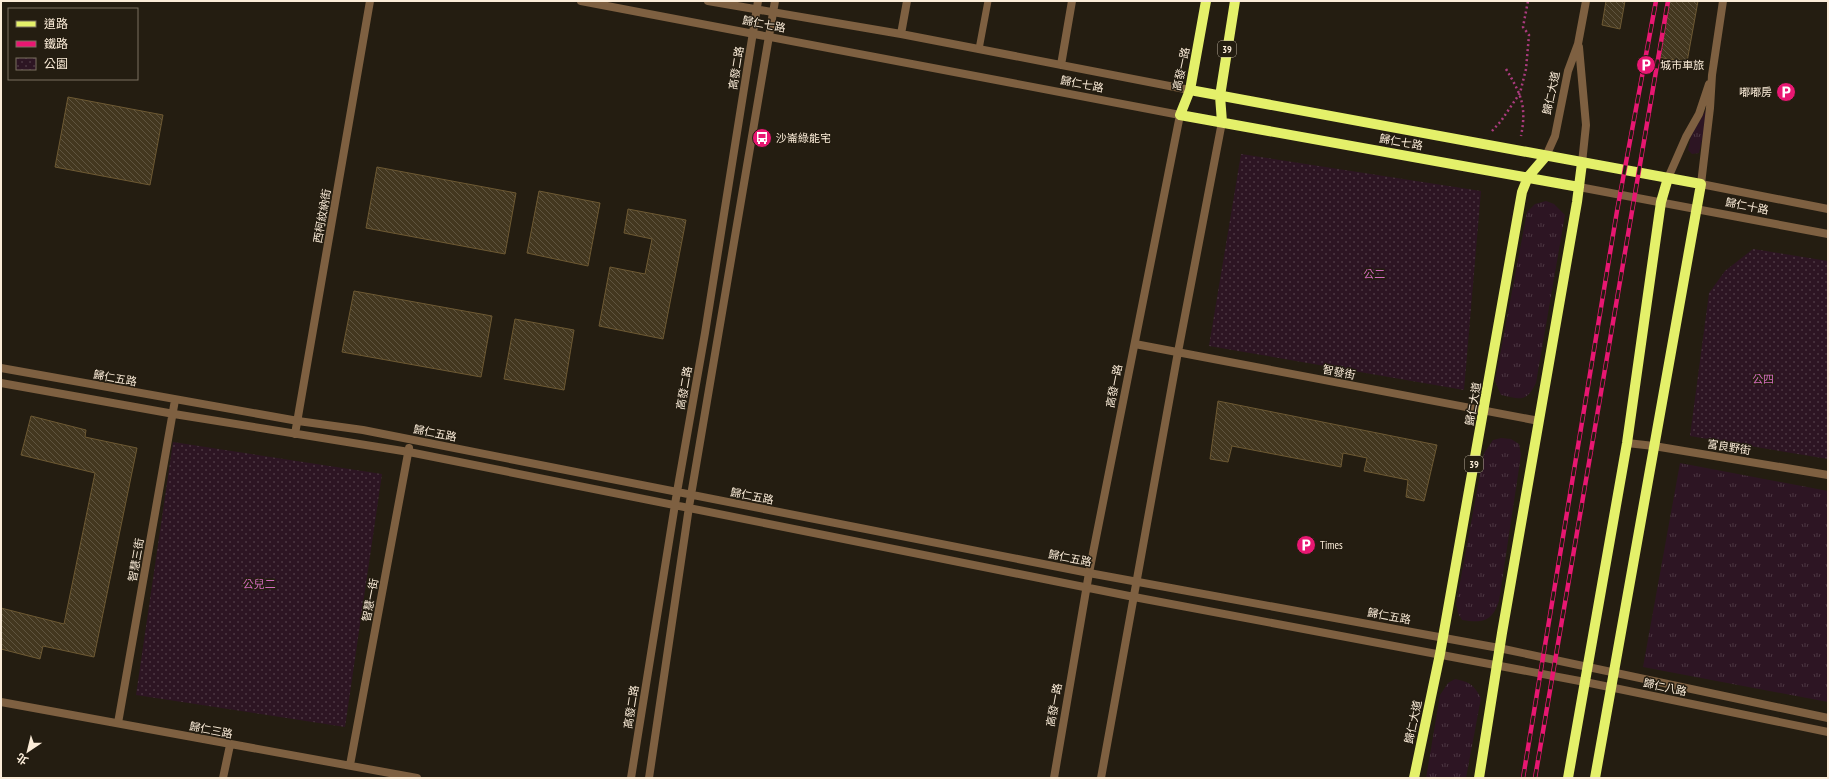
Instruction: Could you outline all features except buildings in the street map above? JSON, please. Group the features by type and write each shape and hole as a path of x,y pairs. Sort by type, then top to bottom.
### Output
{"main road":[{"name":"高發一路","path":"1180,115 1190,90 1206,1"},
{"name":"39","path":"1222,122 1220,96 1235,1"},
{"name":"歸仁七路","path":"1190,90 1668,178"},
{"name":"歸仁七路","path":"1180,115 1579,187"},
{"name":"歸仁大道","path":"1414,778 1440,654 1522,192 1528,177 1546,156"},
{"name":"歸仁大道","path":"1478,778 1582,163"},
{"name":"歸仁十路","path":"1668,178 1701,184"},
{"path":"1568,778 1627,443 1661,202 1668,178"},
{"path":"1595,778 1701,184"}],"street":[{"name":"西柯紋納街","path":"295,434 370,1"},
{"name":"歸仁七路","path":"581,1 1180,115"},
{"name":"歸仁七路","path":"708,1 901,34 1190,90"},
{"name":"高發二路","path":"631,778 677,492 705,333 758,1"},
{"path":"649,778 689,507 775,1"},
{"path":"901,34 907,1"},
{"path":"1061,65 1072,1"},
{"name":"歸仁大道","path":"1546,156 1555,136 1568,71 1578,44 1586,1"},
{"path":"1701,184 1710,108 1712,76 1723,1"},
{"name":"歸仁大道","path":"1578,44 1586,126 1582,163"},
{"path":"1668,178 1698,114 1712,76"},
{"name":"高發一路","path":"1054,778 1086,586 1180,115"},
{"path":"1101,778 1178,352 1222,122"},
{"name":"歸仁十路","path":"1701,184 1828,209"},
{"name":"歸仁十路","path":"1579,187 1828,234"},
{"name":"智發街","path":"1135,344 1539,421"},
{"name":"歸仁五路","path":"1,368 175,400 298,421 363,430 1089,573 1499,648"},
{"path":"1,383 174,414 409,452 1086,586 1134,597 1496,665"},
{"name":"智慧三街","path":"118,723 174,414 175,400"},
{"name":"智慧一街","path":"350,765 411,440"},
{"name":"富良野街","path":"1627,443 1654,446 1828,475"},
{"name":"歸仁八路","path":"1499,648 1828,718"},
{"name":"歸仁八路","path":"1496,665 1828,732"},
{"name":"歸仁三路","path":"1,702 417,778"},
{"path":"223,778 230,745"}],"lane":[{"path":"980,49 988,1"}],"path":[{"path":"1492,132 1520,93 1526,69 1529,35 1523,27 1528,1"},
{"path":"1506,69 1520,93 1524,119 1521,136"}],"green space":[{"path":"1706,110 1708,114 1699,153 1692,154 1688,150 1691,136"},
{"name":"公二","path":"1241,154 1481,191 1464,390 1209,346"},
{"path":"1546,201 1554,204 1565,215 1536,383 1526,397 1514,398 1501,395 1495,381 1527,212 1535,204"},
{"name":"公四","path":"1753,249 1828,261 1828,459 1690,436 1709,293 1725,271"},
{"path":"1501,438 1511,439 1519,444 1521,455 1499,601 1493,613 1486,620 1462,620 1458,613 1456,604 1484,453 1493,440"},
{"name":"公兒二","path":"173,442 382,474 345,727 136,695"},
{"path":"1680,463 1828,491 1828,702 1643,667"},
{"path":"1455,679 1464,681 1471,685 1481,698 1466,778 1426,778 1440,695 1448,683"}],"railway":[{"path":"1523,778 1617,211 1656,1"},
{"path":"1535,778 1668,1"}],"place":[{"name":"城市車旅","path":"1646,65"},
{"name":"嘟嘟房","path":"1786,92"},
{"name":"沙崙綠能宅","path":"762,138"},
{"name":"Times","path":"1306,545"}]}
